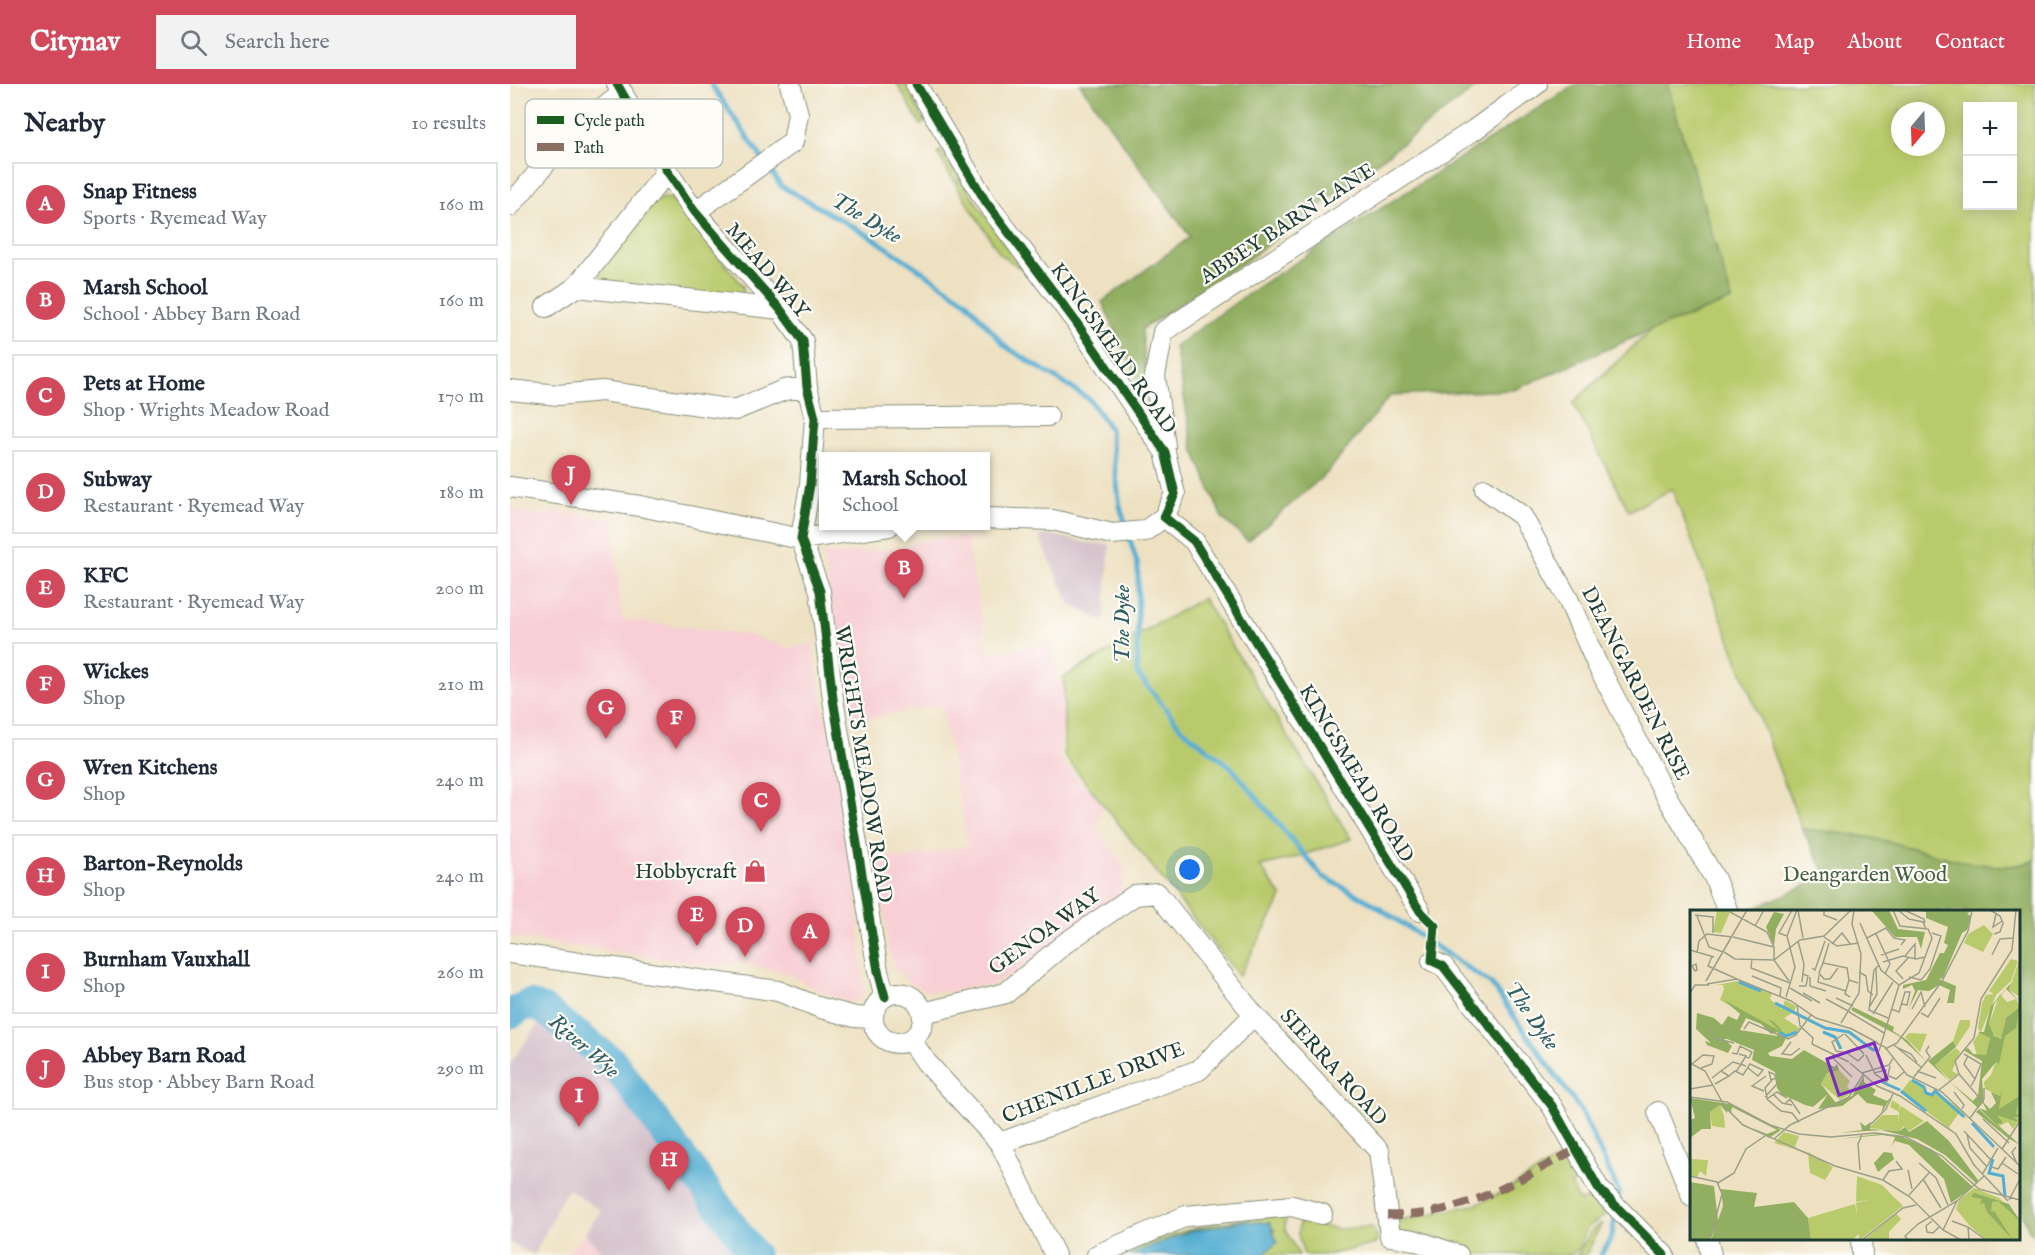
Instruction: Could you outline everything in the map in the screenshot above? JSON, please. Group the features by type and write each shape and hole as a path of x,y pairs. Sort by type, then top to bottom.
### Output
{"street":[{"path":"695,212 793,142 798,114 790,84"},
{"name":"KINGSMEAD ROAD","path":"916,84 986,202 1077,322 1165,452 1175,494 1164,517 1194,541 1420,911"},
{"name":"ABBEY BARN LANE","path":"1165,452 1155,376 1163,332 1474,130 1537,84"},
{"path":"510,206 542,168"},
{"name":"MEAD WAY","path":"665,168 695,212 780,309 803,341 807,387 815,418 810,484 801,539"},
{"path":"546,308 576,286 667,171"},
{"path":"576,286 780,309"},
{"path":"510,390 558,394 602,391 735,410 784,390 807,387"},
{"path":"815,418 1048,416"},
{"path":"510,487 640,506 801,539 858,530"},
{"name":"DEANGARDEN RISE","path":"1485,489 1528,511 1597,664 1663,790 1715,879 1727,910"},
{"path":"990,518 1053,520 1112,534 1145,531 1164,517"},
{"name":"WRIGHTS MEADOW ROAD","path":"801,539 820,591 833,699 878,970 885,997"},
{"name":"GENOA WAY","path":"923,1013 1006,993 1064,944 1135,895 1157,893"},
{"name":"SIERRA ROAD","path":"1157,893 1254,1015 1379,1151 1390,1236 1414,1240 1458,1255"},
{"path":"510,953 778,991 821,1008 855,1017 872,1018"},
{"path":"1432,961 1443,966 1552,1106 1603,1194 1664,1255"},
{"path":"893,994 909,996 916,1001 923,1013 922,1025 911,1040 898,1043 883,1038 877,1032 872,1018 879,1002 885,997 893,994"},
{"name":"CHENILLE DRIVE","path":"1000,1143 1199,1070 1254,1015"},
{"path":"911,1040 926,1062 1000,1143 1055,1255"},
{"path":"1658,1112 1690,1192"},
{"path":"1097,1255 1186,1216 1292,1206 1322,1214"},
{"path":"1707,1240 1711,1255"},
{"path":"1861,1240 1862,1255"}],"shaded area":[{"path":"510,504 515,511 547,516 554,510 615,520 615,551 622,619 750,635 789,648 812,643 855,879 864,994 858,1001 848,1002 807,985 791,974 737,962 716,966 510,937"},
{"path":"1053,535 1087,543 1110,544 1104,622 1070,604 1039,536"},
{"path":"966,536 988,654 1051,643 1058,683 1068,681 1059,760 1104,804 1096,827 1125,867 1121,893 1019,971 986,987 980,984 951,992 926,991 910,983 897,971 889,952 877,852 900,859 968,846 942,705 853,721 823,555 901,548 918,541"},
{"path":"542,1019 629,1093 672,1143 760,1255 604,1255 585,1233 601,1211 568,1189 554,1212 534,1255 510,1243 510,1063"},
{"path":"585,1233 604,1255 567,1255"}],"green space":[{"path":"897,84 905,84 925,122 921,125"},
{"path":"1080,84 1481,84 1242,264 1142,329 1148,403 1102,302 1190,237"},
{"path":"1576,84 1667,84 1732,300 1651,330 1514,390 1391,395 1327,473 1248,541 1222,518 1193,448 1175,346 1259,286"},
{"path":"1667,84 2035,84 2035,860 2018,865 1980,864 1959,861 1871,838 1802,829 1672,489 1629,511 1573,403 1651,330 1732,300"},
{"path":"941,151 960,179 955,183 937,153"},
{"path":"962,181 1022,270 1000,254 956,185"},
{"path":"663,198 672,199 743,286 744,304 604,283 600,277 600,267 653,202"},
{"path":"1203,598 1351,839 1291,859 1260,866 1282,897 1239,976 1064,755 1064,677"},
{"name":"Deangarden Wood","path":"1802,829 1871,838 1980,864 2018,865 2035,860 2035,1235 2029,1230 2020,1208 2020,910 1750,910 1827,876"},
{"path":"1567,1153 1583,1177 1571,1185 1580,1202 1595,1195 1607,1214 1588,1227 1578,1249 1571,1255 1476,1254 1440,1238 1398,1233 1394,1221 1474,1205 1505,1191"},
{"path":"1286,1215 1285,1229 1299,1255 1259,1255 1275,1231 1272,1227 1231,1225 1137,1255 1120,1255 1161,1238 1201,1227 1242,1219"},
{"path":"1299,1222 1338,1229 1372,1227 1377,1236 1376,1244 1327,1255 1304,1255 1298,1234"},
{"path":"1602,1223 1586,1255 1577,1255 1592,1230"}],"water":[{"path":"1242,1221 1270,1223 1277,1242 1264,1255 1129,1255 1188,1232"}],"waterway":[{"name":"The Dyke","path":"711,84 721,99"},
{"name":"The Dyke","path":"723,101 781,186 873,238 966,301 1005,346 1089,399 1110,429 1120,507 1127,528"},
{"name":"The Dyke","path":"1129,537 1138,566 1137,673 1181,728 1231,767 1322,876 1372,903 1491,984 1581,1111 1619,1192 1618,1200"},
{"name":"River Wye","path":"510,1014 528,1004 543,1009 613,1062 754,1255"},
{"path":"1601,1255 1612,1236 1616,1212"}],"marked path":[{"path":"1387,1215 1438,1211 1486,1196 1576,1149"}],"cycle path":[{"path":"617,84 626,99"},
{"path":"916,84 986,202 1076,322 1165,452 1175,494 1164,517 1194,541 1420,911 1435,926 1432,961 1443,966 1552,1106 1599,1189 1664,1255"},
{"path":"665,168 695,212 780,309 803,341 807,387 815,418 810,484 801,539 820,591 833,699 878,971 885,997"}],"place":[{"name":"Abbey Barn Road","path":"571,505"},
{"name":"Marsh School","path":"904,599"},
{"name":"Wren Kitchens","path":"606,739"},
{"name":"Wickes","path":"676,749"},
{"name":"Pets at Home","path":"761,832"},
{"name":"Hobbycraft","path":"755,871"},
{"name":"KFC","path":"697,946"},
{"name":"Subway","path":"745,957"},
{"name":"Snap Fitness","path":"810,963"},
{"name":"Burnham Vauxhall","path":"579,1127"},
{"name":"Barton-Reynolds","path":"669,1191"}]}
